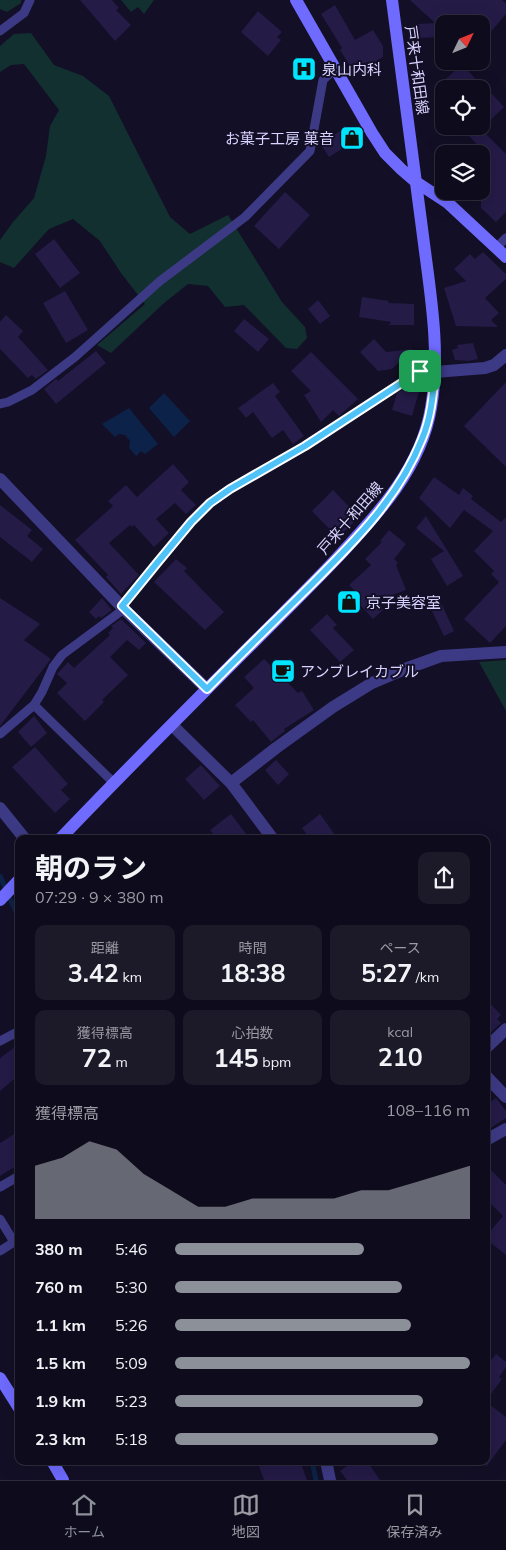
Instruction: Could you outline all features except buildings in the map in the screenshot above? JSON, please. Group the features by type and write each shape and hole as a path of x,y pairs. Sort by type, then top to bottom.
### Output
{"main road":[{"path":"296,0 385,153 416,182 448,203 501,252"},
{"name":"戸来十和田線","path":"64,835 114,782 324,572 376,516 397,489 423,437 431,409 435,372 433,318 392,0"},
{"path":"0,900 15,884"},
{"path":"0,1378 15,1402"},
{"path":"55,1465 64,1480"}],"street":[{"path":"435,372 485,368 506,355"},
{"path":"0,479 123,608 207,689"},
{"path":"231,783 333,707 372,683 405,668 441,656 506,652"},
{"path":"172,725 231,783 270,835"},
{"path":"0,808 22,835"},
{"path":"490,1044 506,1029"},
{"path":"490,1080 506,1097"},
{"path":"490,1138 506,1129"},
{"path":"327,1465 330,1480"}],"lane":[{"path":"0,31 24,13 30,0"},
{"path":"0,404 32,390 68,362 160,281 245,217 310,151 322,80 336,69"},
{"path":"501,252 506,238"},
{"path":"0,734 34,705 53,667 62,655 123,608 185,529 210,503 230,489 305,446 420,371 435,372"},
{"path":"34,705 114,782"},
{"path":"0,1041 15,1033"},
{"path":"0,1187 15,1178"},
{"path":"0,1219 15,1244"},
{"path":"0,1251 15,1246"}],"green space":[{"path":"0,0 21,0 21,3 7,12 0,9"},
{"path":"121,0 154,0 144,14 138,7 131,12"},
{"path":"31,33 54,65 83,76 109,96 170,217 190,234 228,215 282,302 305,327 307,338 297,349 286,348 244,305 225,307 208,286 188,284 163,304 111,353 97,345 145,304 121,273 100,241 73,219 49,229 14,268 0,262 0,240 34,198 46,156 50,126 59,110 24,64 11,65 0,72 0,46 14,34"},
{"path":"506,660 506,711 479,662"}],"water":[{"path":"164,393 190,421 174,437 149,408"},
{"path":"129,408 158,444 145,454 141,451 136,456 129,448 130,441 125,435 119,434 115,437 102,424"}],"waterway":[{"path":"0,876 15,910"},
{"path":"313,1465 316,1480"}],"place":[{"name":"泉山内科","path":"304,69"},
{"name":"お菓子工房 菓音","path":"352,138"},
{"name":"京子美容室","path":"349,602"},
{"name":"アンブレイカブル","path":"283,671"}],"route":[{"path":"420,371 435,372 431,409 423,437 397,489 376,516 324,572 207,689 122,606 191,522 210,503 230,489 305,446 420,371"}]}
